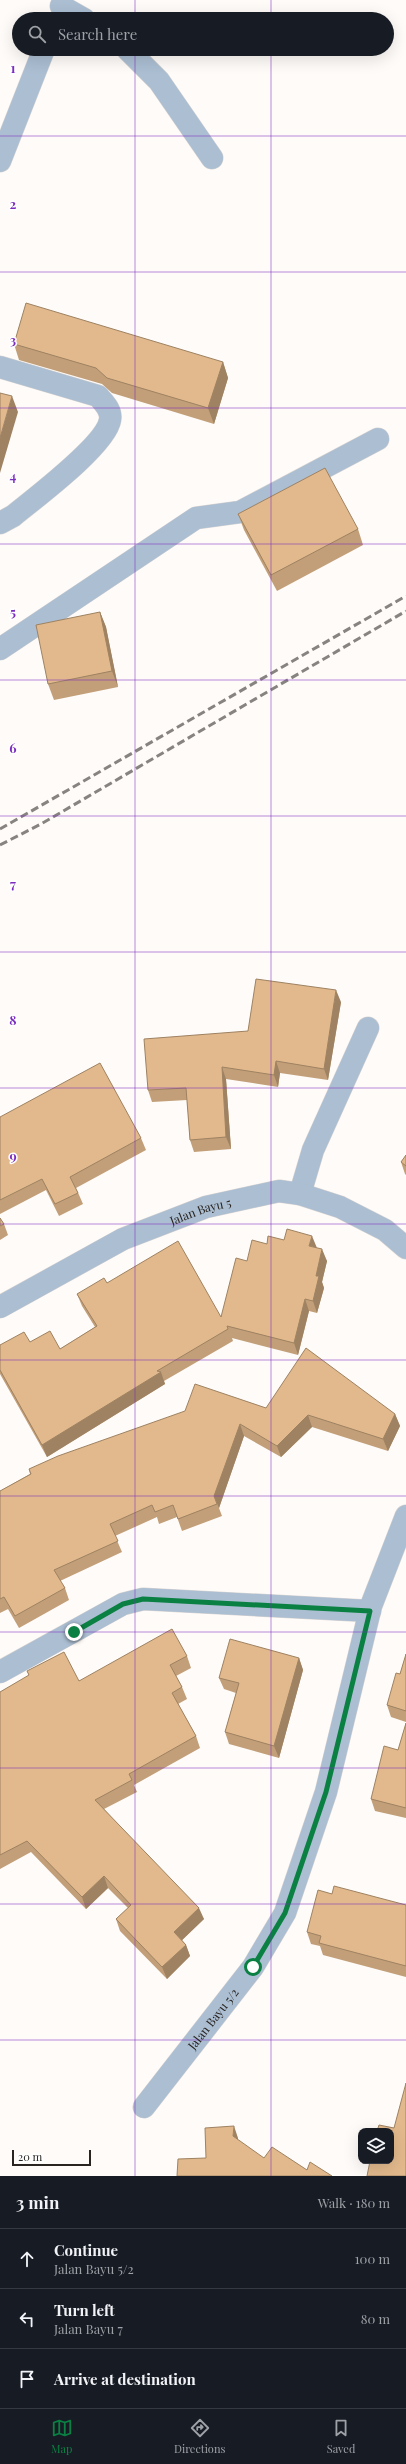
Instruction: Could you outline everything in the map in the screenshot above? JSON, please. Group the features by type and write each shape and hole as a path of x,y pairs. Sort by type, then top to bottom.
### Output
{"street":[{"path":"1,153 41,56"},
{"path":"134,56 159,81 212,158"},
{"path":"0,367 98,396 108,407 111,418 106,434 89,451 13,516 0,523"},
{"path":"0,650 196,518 240,512 378,439"},
{"path":"300,1194 313,1150 368,1028"},
{"name":"Jalan Bayu 5","path":"0,1307 136,1233 206,1207 279,1191 300,1194 340,1207 385,1230 406,1248"},
{"name":"Jalan Bayu 5/2","path":"144,2107 253,1967 285,1913 326,1792 370,1611 406,1516"},
{"path":"0,1672 123,1604 143,1599 370,1611"}],"building":[{"path":"26,303 223,362 208,408 107,378 96,368 14,344"},
{"path":"0,393 12,396 0,438"},
{"path":"325,468 358,529 271,575 238,514"},
{"path":"100,612 112,671 48,684 36,625"},
{"path":"256,979 336,990 324,1069 276,1061 274,1075 222,1067 226,1137 190,1140 186,1088 148,1090 144,1039 248,1031"},
{"path":"100,1063 141,1138 70,1177 78,1193 55,1204 42,1179 0,1200 0,1117"},
{"path":"406,1155 406,1166 401,1162"},
{"path":"0,1218 4,1224 0,1226"},
{"path":"287,1229 312,1236 309,1246 322,1249 316,1276 319,1276 313,1301 305,1299 294,1343 227,1326 228,1329 157,1371 161,1372 42,1445 0,1370 0,1345 24,1332 30,1342 50,1331 60,1349 97,1326 77,1294 104,1278 107,1283 178,1241 221,1317 236,1258 247,1261 252,1240 267,1244 268,1236 284,1240"},
{"path":"306,1348 395,1414 383,1439 308,1415 277,1446 240,1424 214,1496 217,1504 178,1519 173,1505 155,1512 152,1505 110,1524 118,1541 54,1570 65,1588 15,1616 4,1597 0,1599 0,1491 31,1474 29,1469 58,1456 185,1411 195,1384 266,1408"},
{"path":"172,1629 187,1656 170,1665 182,1687 172,1693 196,1736 129,1774 132,1780 95,1800 199,1908 174,1932 186,1945 162,1967 116,1919 131,1905 104,1876 82,1897 27,1841 0,1855 0,1692 29,1675 27,1671 64,1652 79,1681"},
{"path":"230,1639 299,1658 274,1746 225,1732 239,1683 219,1678"},
{"path":"406,1654 406,1711 387,1705 396,1673 400,1674"},
{"path":"406,1723 406,1808 371,1799 384,1746 398,1750"},
{"path":"334,1886 406,1905 406,1966 319,1943 321,1936 307,1932 318,1890 332,1894"},
{"path":"406,2083 406,2176 367,2176 369,2164 394,2164 394,2128"},
{"path":"379,2125 394,2128 378,2128"},
{"path":"234,2126 233,2136 264,2158 272,2147 307,2170 310,2162 332,2176 177,2176 178,2159 206,2158 205,2128"}],"railway":[{"path":"0,829 406,596"},
{"path":"0,845 41,824 406,611"}],"route":[{"path":"74,1632 123,1604 143,1599 370,1611 326,1792 285,1913 253,1967"}]}
